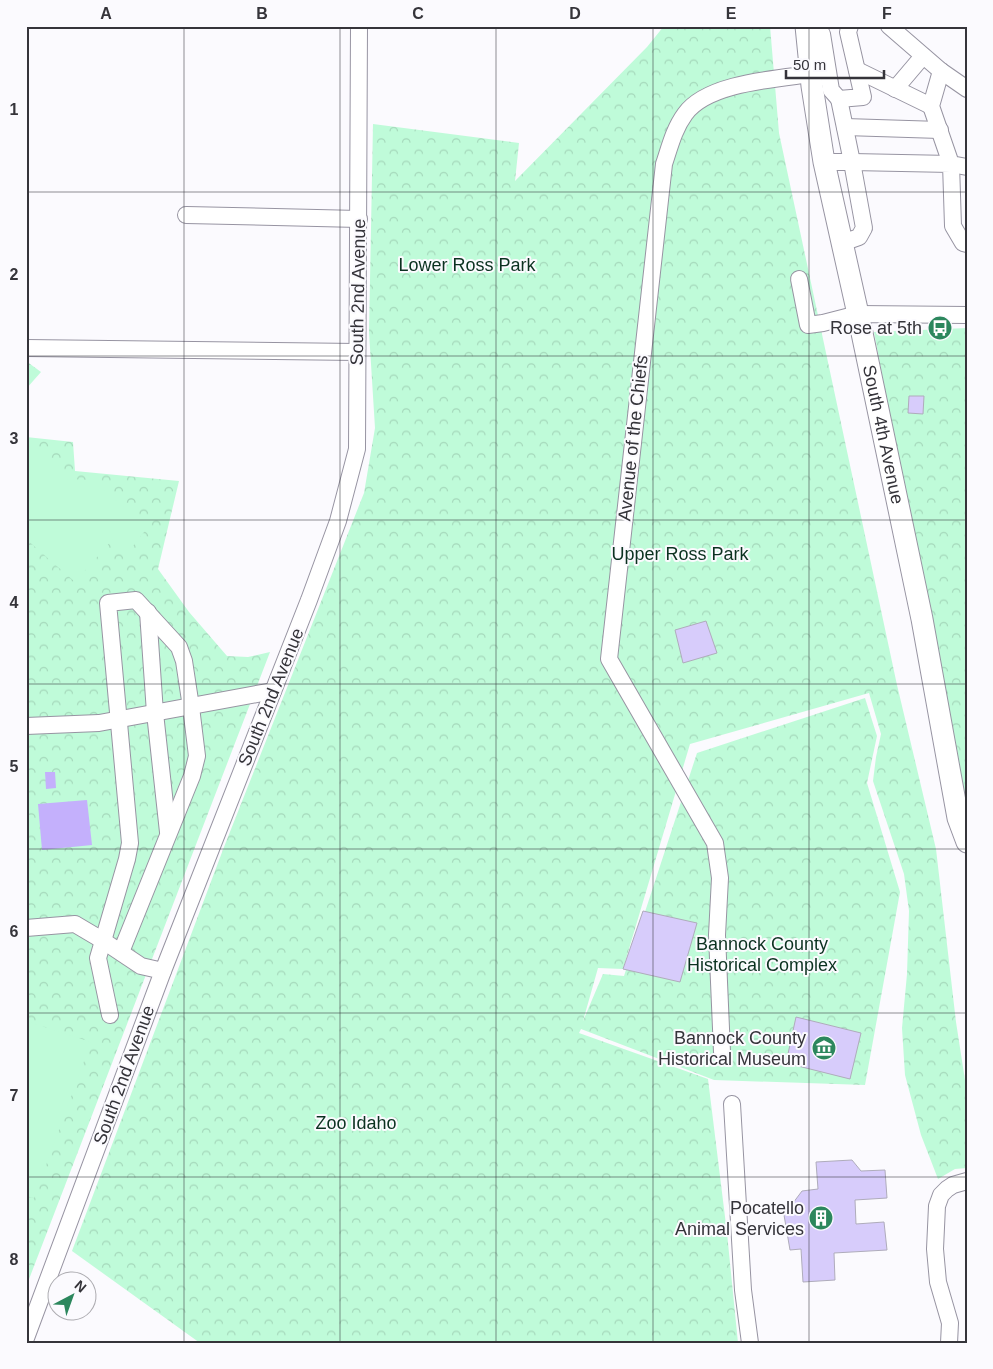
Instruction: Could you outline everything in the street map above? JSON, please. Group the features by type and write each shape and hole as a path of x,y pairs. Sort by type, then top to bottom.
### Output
{"main road":[{"name":"South 4th Avenue","path":"812,31 811,74 824,162 922,619 958,818 967,842"}],"street":[{"name":"South 2nd Avenue","path":"26,1338 163,971 309,600 338,521 357,449 359,26"},
{"path":"889,26 941,71 967,89"},
{"path":"839,99 863,96 849,29 812,31 831,90 839,99 864,228 859,237 842,243"},
{"path":"896,89 923,56"},
{"path":"857,70 931,106"},
{"path":"941,71 931,106 940,130 959,166 953,226 963,243 967,244"},
{"name":"Avenue of the Chiefs","path":"722,1052 718,935 720,878 715,843 608,659 664,164 674,134 686,113 692,107 718,92 753,82 811,74"},
{"path":"845,127 940,130"},
{"path":"824,162 959,166"},
{"path":"186,215 359,219"},
{"path":"799,279 808,325 858,314 967,315"},
{"path":"26,348 357,352"},
{"path":"110,1015 98,958 130,843 108,603 136,600 179,647 184,661 192,706 197,756 192,776 121,952"},
{"path":"148,612 156,713 169,833"},
{"path":"26,726 99,722 273,691"},
{"path":"26,928 75,924 141,966 163,971"},
{"path":"732,1104 743,1290 750,1343"},
{"path":"949,1343 950,1322 938,1282 936,1257 938,1206 941,1195 947,1189 967,1180"}],"green space":[{"path":"664,26 770,26 779,133 897,685 936,849 956,1022 967,1093 967,1168 955,1169 938,1179 921,1135 905,1075 902,1028 907,974 909,911 904,874 873,781 881,734 869,693 690,744 623,969 598,968 583,1021 603,974 624,976 697,753 865,698 877,736 867,783 900,892 865,1085 714,1080 581,1029 579,1033 708,1079 738,1343 200,1343 72,1251 224,847 364,493 375,428 369,332 373,124 519,143 515,181 647,47"},
{"path":"967,328 967,817 965,817 874,332"},
{"path":"26,361 41,372 26,389"},
{"path":"26,437 73,442 75,471 179,481 158,569 189,612 227,656 248,657 270,652 26,1287"},
{"path":"32,443 65,471 65,479 92,480 148,527 129,551 113,539 75,582 26,539 26,450"},
{"path":"26,1021 91,1042 34,1198 26,1196"}],"shaded area":[{"path":"45,772 55,772 56,788 46,789"},
{"path":"87,800 92,845 42,850 38,804"}],"building":[{"path":"909,396 924,396 923,414 908,413"},
{"path":"706,621 717,653 683,663 675,630"},
{"path":"643,911 697,923 680,982 623,969"},
{"name":"Bannock County Historical Museum","path":"796,1017 861,1033 850,1079 786,1063"},
{"name":"Pocatello Animal Services","path":"852,1160 861,1171 885,1170 887,1198 855,1200 856,1224 884,1222 887,1250 834,1253 835,1280 803,1282 801,1249 790,1250 784,1215 802,1191 818,1189 816,1162"}],"place":[{"name":"Rose at 5th","path":"940,328"},
{"name":"Bannock County Historical Museum","path":"824,1048"},
{"name":"Pocatello Animal Services","path":"821,1218"}],"park label":[{"name":"Lower Ross Park","path":"467,265"},
{"name":"Upper Ross Park","path":"680,554"},
{"name":"Bannock County Historical Complex","path":"762,954"},
{"name":"Zoo Idaho","path":"356,1123"}]}
